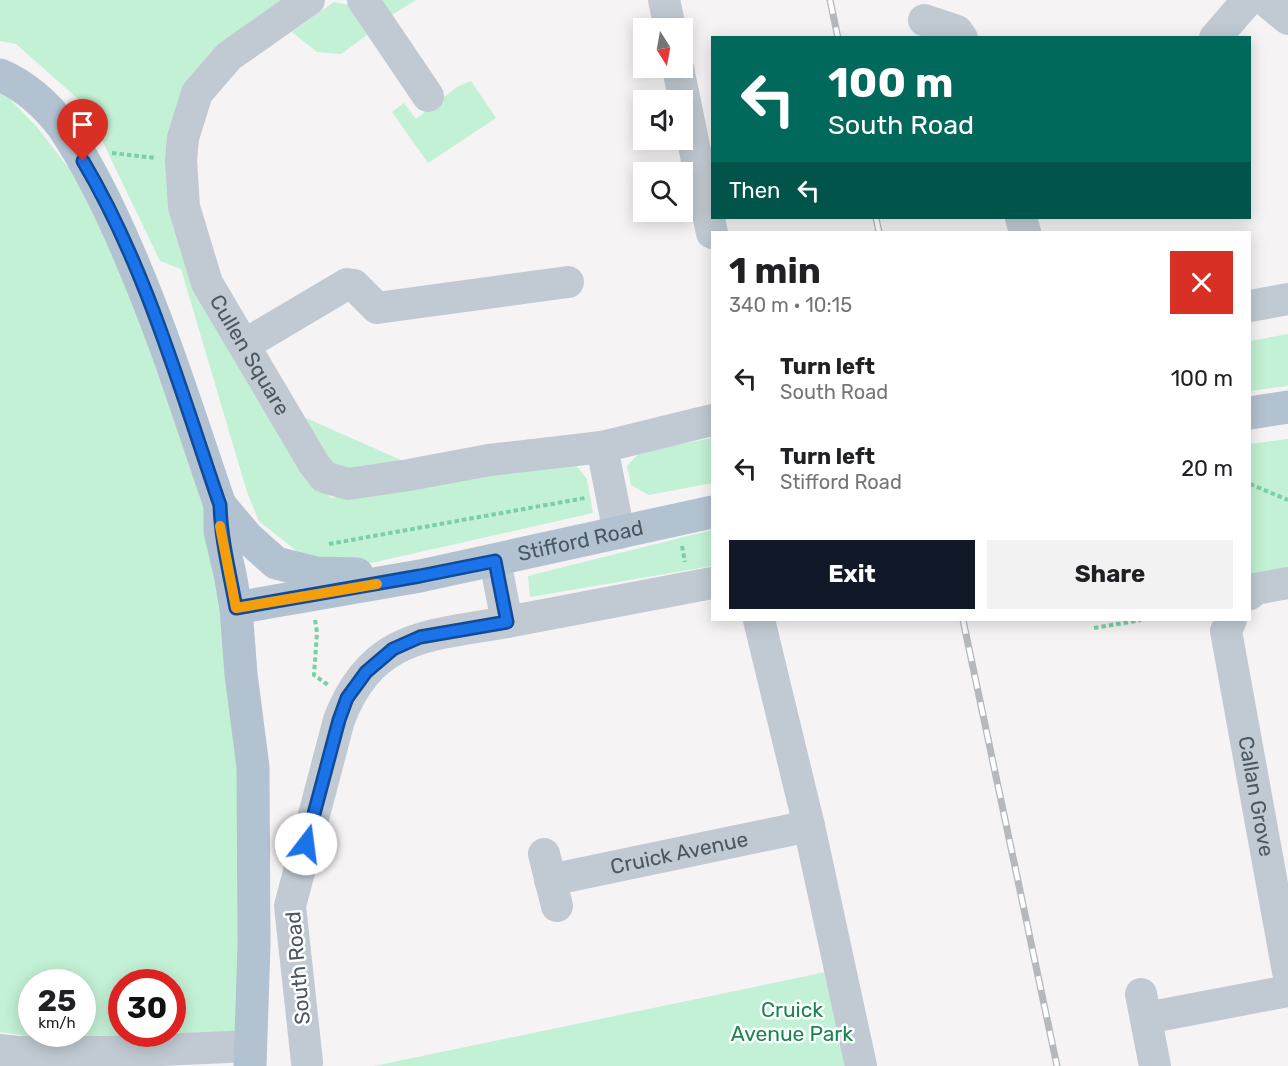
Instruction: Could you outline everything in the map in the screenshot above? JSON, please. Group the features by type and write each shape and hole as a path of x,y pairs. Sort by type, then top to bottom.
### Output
{"main road":[{"path":"0,75 16,82 39,100 62,125 105,198 156,318 220,505 247,537 276,563 316,573 420,576"},
{"path":"1251,413 1288,407"},
{"name":"South Road","path":"220,505 220,531 236,608 241,674 253,767 254,945 250,1056"},
{"name":"Stifford Road","path":"236,608 495,561 711,512"}],"street":[{"name":"Cullen Square","path":"309,0 229,56 197,93 183,138 181,160 184,207 207,283 314,464 324,477 348,484 489,460 602,447 711,420"},
{"path":"363,0 429,96"},
{"path":"664,0 668,18"},
{"path":"1217,36 1248,0"},
{"path":"1265,0 1288,19"},
{"path":"924,20 957,31 961,36"},
{"path":"680,78 712,231"},
{"path":"244,345 347,284 354,285 377,308 568,282"},
{"path":"1251,306 1288,299"},
{"path":"602,447 619,533"},
{"path":"495,561 507,622 711,583"},
{"path":"1251,593 1255,589 1288,583"},
{"path":"759,621 809,826 861,1066"},
{"name":"Callan Grove","path":"1231,621 1226,631 1288,972"},
{"name":"South Road","path":"307,1062 290,906 339,720 347,698 366,672 393,649 420,637 507,622"},
{"name":"Cruick Avenue","path":"550,880 809,826"},
{"path":"1155,1066 1143,1006 1288,991"},
{"path":"0,1050 250,1056"}],"path":[{"path":"104,152 145,157"},
{"path":"1251,484 1288,500"},
{"path":"321,545 584,498 591,494"},
{"path":"680,536 686,565"},
{"path":"310,596 317,632 314,675 347,698"},
{"path":"1094,628 1135,621"}],"green space":[{"path":"0,0 304,0 183,102 212,310 331,498 570,458 587,479 593,513 371,563 303,556 259,521 247,492 181,269 160,261 85,105 16,44 0,41"},
{"path":"381,0 416,0 390,16"},
{"path":"334,2 349,5 367,35 341,54 317,52 292,32"},
{"path":"471,81 496,118 428,163 392,112 404,103 416,119 457,87"},
{"path":"0,89 37,127 76,178 125,281 205,507 222,602 238,777 238,1033 186,1034 186,969 108,969 108,1036 96,1037 96,969 18,969 18,1035 0,1032"},
{"path":"1288,334 1288,386 1251,391 1251,341"},
{"path":"306,418 401,460 395,471 361,475 326,463 305,422"},
{"path":"711,438 711,483 649,495 631,485 627,466 640,452"},
{"path":"1288,439 1288,574 1251,580 1251,444"},
{"path":"711,530 711,566 530,597 528,576"},
{"name":"Cruick Avenue Park","path":"826,972 847,1066 374,1066"}],"railway":[{"path":"830,0 838,36"},
{"path":"876,219 879,231"},
{"path":"963,621 1057,1066"}],"slow traffic":[{"path":"220,526 236,608 377,584"}],"route":[{"path":"83,161 105,198 156,318 220,505 220,531 236,608 495,561 507,622 420,637 393,649 366,672 347,698 306,844"}]}
